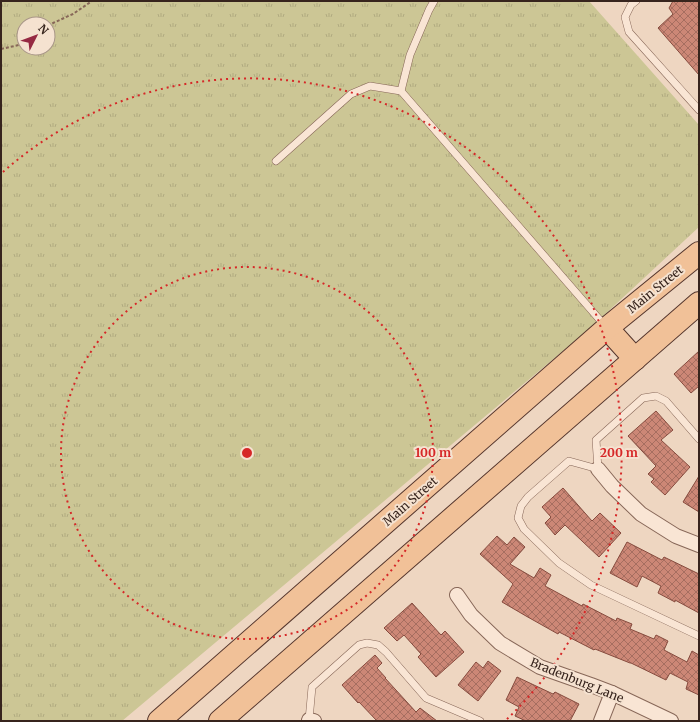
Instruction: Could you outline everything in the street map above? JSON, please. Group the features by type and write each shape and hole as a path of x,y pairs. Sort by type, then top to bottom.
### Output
{"main road":[{"name":"Main Street","path":"159,721 607,328 699,253"},
{"path":"220,721 699,303"},
{"path":"607,328 635,359"}],"street":[{"path":"598,469 612,486 641,514 676,536 699,545"},
{"name":"Bradenburg Lane","path":"457,595 471,615 500,643 540,667 612,693 671,721"},
{"path":"600,721 612,693"}],"lane":[{"path":"401,91 410,55 434,1"},
{"path":"636,1 631,5 625,17 629,32 699,110"},
{"path":"276,161 352,94 370,86 401,91 607,328"},
{"path":"699,439 666,400 656,396 642,398 596,440 598,469 569,461 528,497 521,506 518,518 524,529 559,563 591,585 699,636"},
{"path":"312,721 312,687 358,645 366,643 378,645 386,652 426,698 480,721"}],"path":[{"path":"56,22 73,14 92,1"},
{"path":"1,49 16,46"}],"green space":[{"path":"1,1 589,1 699,125 699,227 588,330 122,721 1,721"}],"building":[{"path":"673,1 699,1 699,75 658,28 673,14 669,8"},
{"path":"699,351 699,386 691,393 674,374"},
{"path":"656,411 673,430 661,440 690,467 665,495 651,482 654,479 648,474 656,466 628,436"},
{"path":"699,476 699,512 683,502"},
{"path":"563,488 592,521 600,513 621,533 599,557 565,525 555,535 545,523 551,517 542,507"},
{"path":"497,536 507,545 514,537 525,547 510,564 534,578 540,568 551,575 545,586 582,606 583,604 616,621 617,618 632,624 630,629 654,639 656,635 668,641 664,650 687,662 692,651 699,655 699,695 686,689 688,682 670,673 666,680 631,663 595,649 594,650 559,632 558,634 502,602 513,584 480,554"},
{"path":"627,542 662,560 664,557 699,574 699,613 658,593 661,586 642,576 637,587 610,573"},
{"path":"412,603 441,635 445,631 464,652 436,677 418,657 421,654 404,635 397,641 384,628"},
{"path":"375,655 382,663 377,668 416,712 420,708 437,721 377,721 359,702 358,703 342,685"},
{"path":"488,661 501,671 478,701 458,685 476,662 483,668"},
{"path":"517,677 553,694 555,692 579,704 570,721 526,721 515,716 519,707 506,700"}]}
